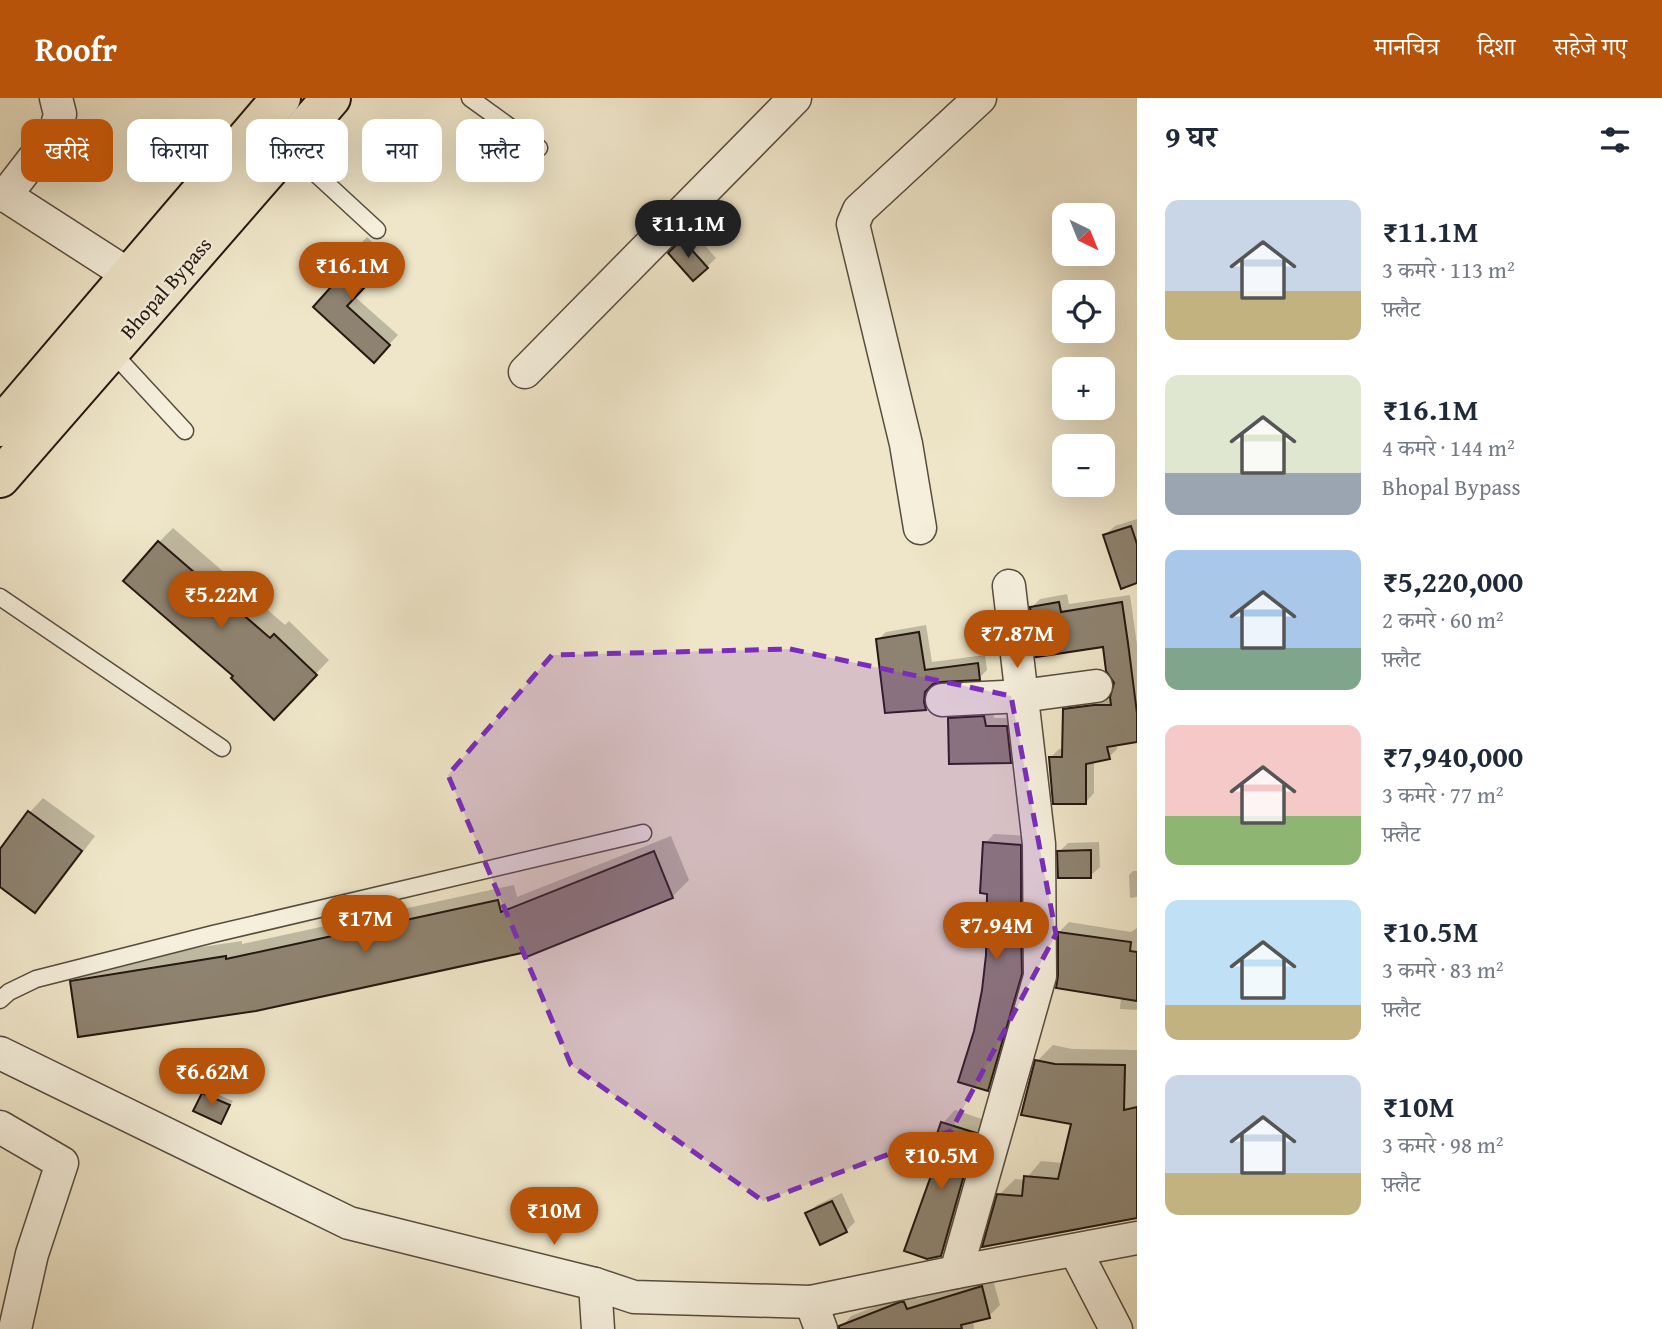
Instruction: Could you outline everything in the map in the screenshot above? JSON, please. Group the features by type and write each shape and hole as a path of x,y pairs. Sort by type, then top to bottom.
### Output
{"main road":[{"name":"Bhopal Bypass","path":"0,427 281,98"},
{"name":"Bhopal Bypass","path":"313,119 331,98"},
{"name":"Bhopal Bypass","path":"0,478 258,182"}],"street":[{"path":"56,98 60,114 56,130 3,194 129,275"},
{"path":"525,372 795,98"},
{"path":"920,528 906,444 853,224 859,210 980,98"},
{"path":"956,1272 1040,976 1039,844 1009,586"},
{"path":"942,700 1021,696 1096,686"},
{"path":"0,1053 349,1223 595,1283 634,1297 816,1316 956,1272 1137,1238"},
{"path":"0,1127 62,1163 32,1254 15,1329"},
{"path":"1074,1250 1116,1329"},
{"path":"595,1283 598,1329"}],"lane":[{"path":"470,98 499,119"},
{"path":"325,182 377,230"},
{"path":"111,351 185,431"},
{"path":"0,597 222,748"},
{"path":"0,1000 9,992 36,979 213,934 643,833"}],"highlighted area":[{"path":"790,649 1011,696 1056,934 951,1131 763,1201 571,1065 448,775 552,655"}],"building":[{"path":"682,239 708,268 693,281 668,253"},
{"path":"356,245 382,269 347,306 390,345 374,363 313,307 331,287 323,279"},
{"path":"1131,526 1137,544 1137,583 1121,589 1103,535"},
{"path":"158,541 270,638 274,634 317,675 274,720 231,678 233,676 123,581"},
{"path":"1059,602 1061,612 1122,602 1128,643 1137,713 1137,742 1107,747 1110,759 1086,764 1086,804 1053,804 1049,757 1062,757 1063,709 1111,705 1114,683 1106,671 1103,647 1036,657 1030,607"},
{"path":"919,632 925,670 978,663 980,680 933,684 925,692 926,710 885,713 876,639"},
{"path":"984,716 986,726 1007,726 1011,763 949,764 948,718"},
{"path":"28,811 82,851 35,913 0,887 0,849"},
{"path":"983,842 1021,845 1021,904 1008,905 1008,928 1021,929 1022,974 988,1091 958,1082 974,1031 986,955 987,894 980,893"},
{"path":"1091,850 1091,878 1058,878 1057,851"},
{"path":"654,851 673,898 524,958 522,953 256,1011 78,1037 70,981 226,956 226,959 498,900 501,912"},
{"path":"1058,932 1131,942 1130,951 1137,952 1137,1001 1056,988"},
{"path":"1035,1060 1055,1064 1125,1065 1124,1110 1137,1107 1137,1218 982,1247 997,1194 1022,1196 1024,1176 1058,1179 1071,1124 1021,1115"},
{"path":"202,1093 230,1105 221,1124 193,1111"},
{"path":"941,1122 976,1133 941,1256 927,1259 904,1251 937,1159 929,1157"},
{"path":"832,1201 847,1232 820,1245 805,1213"},
{"path":"982,1286 990,1318 961,1325 962,1329 839,1329 839,1326 900,1302 904,1302 907,1309"}]}
